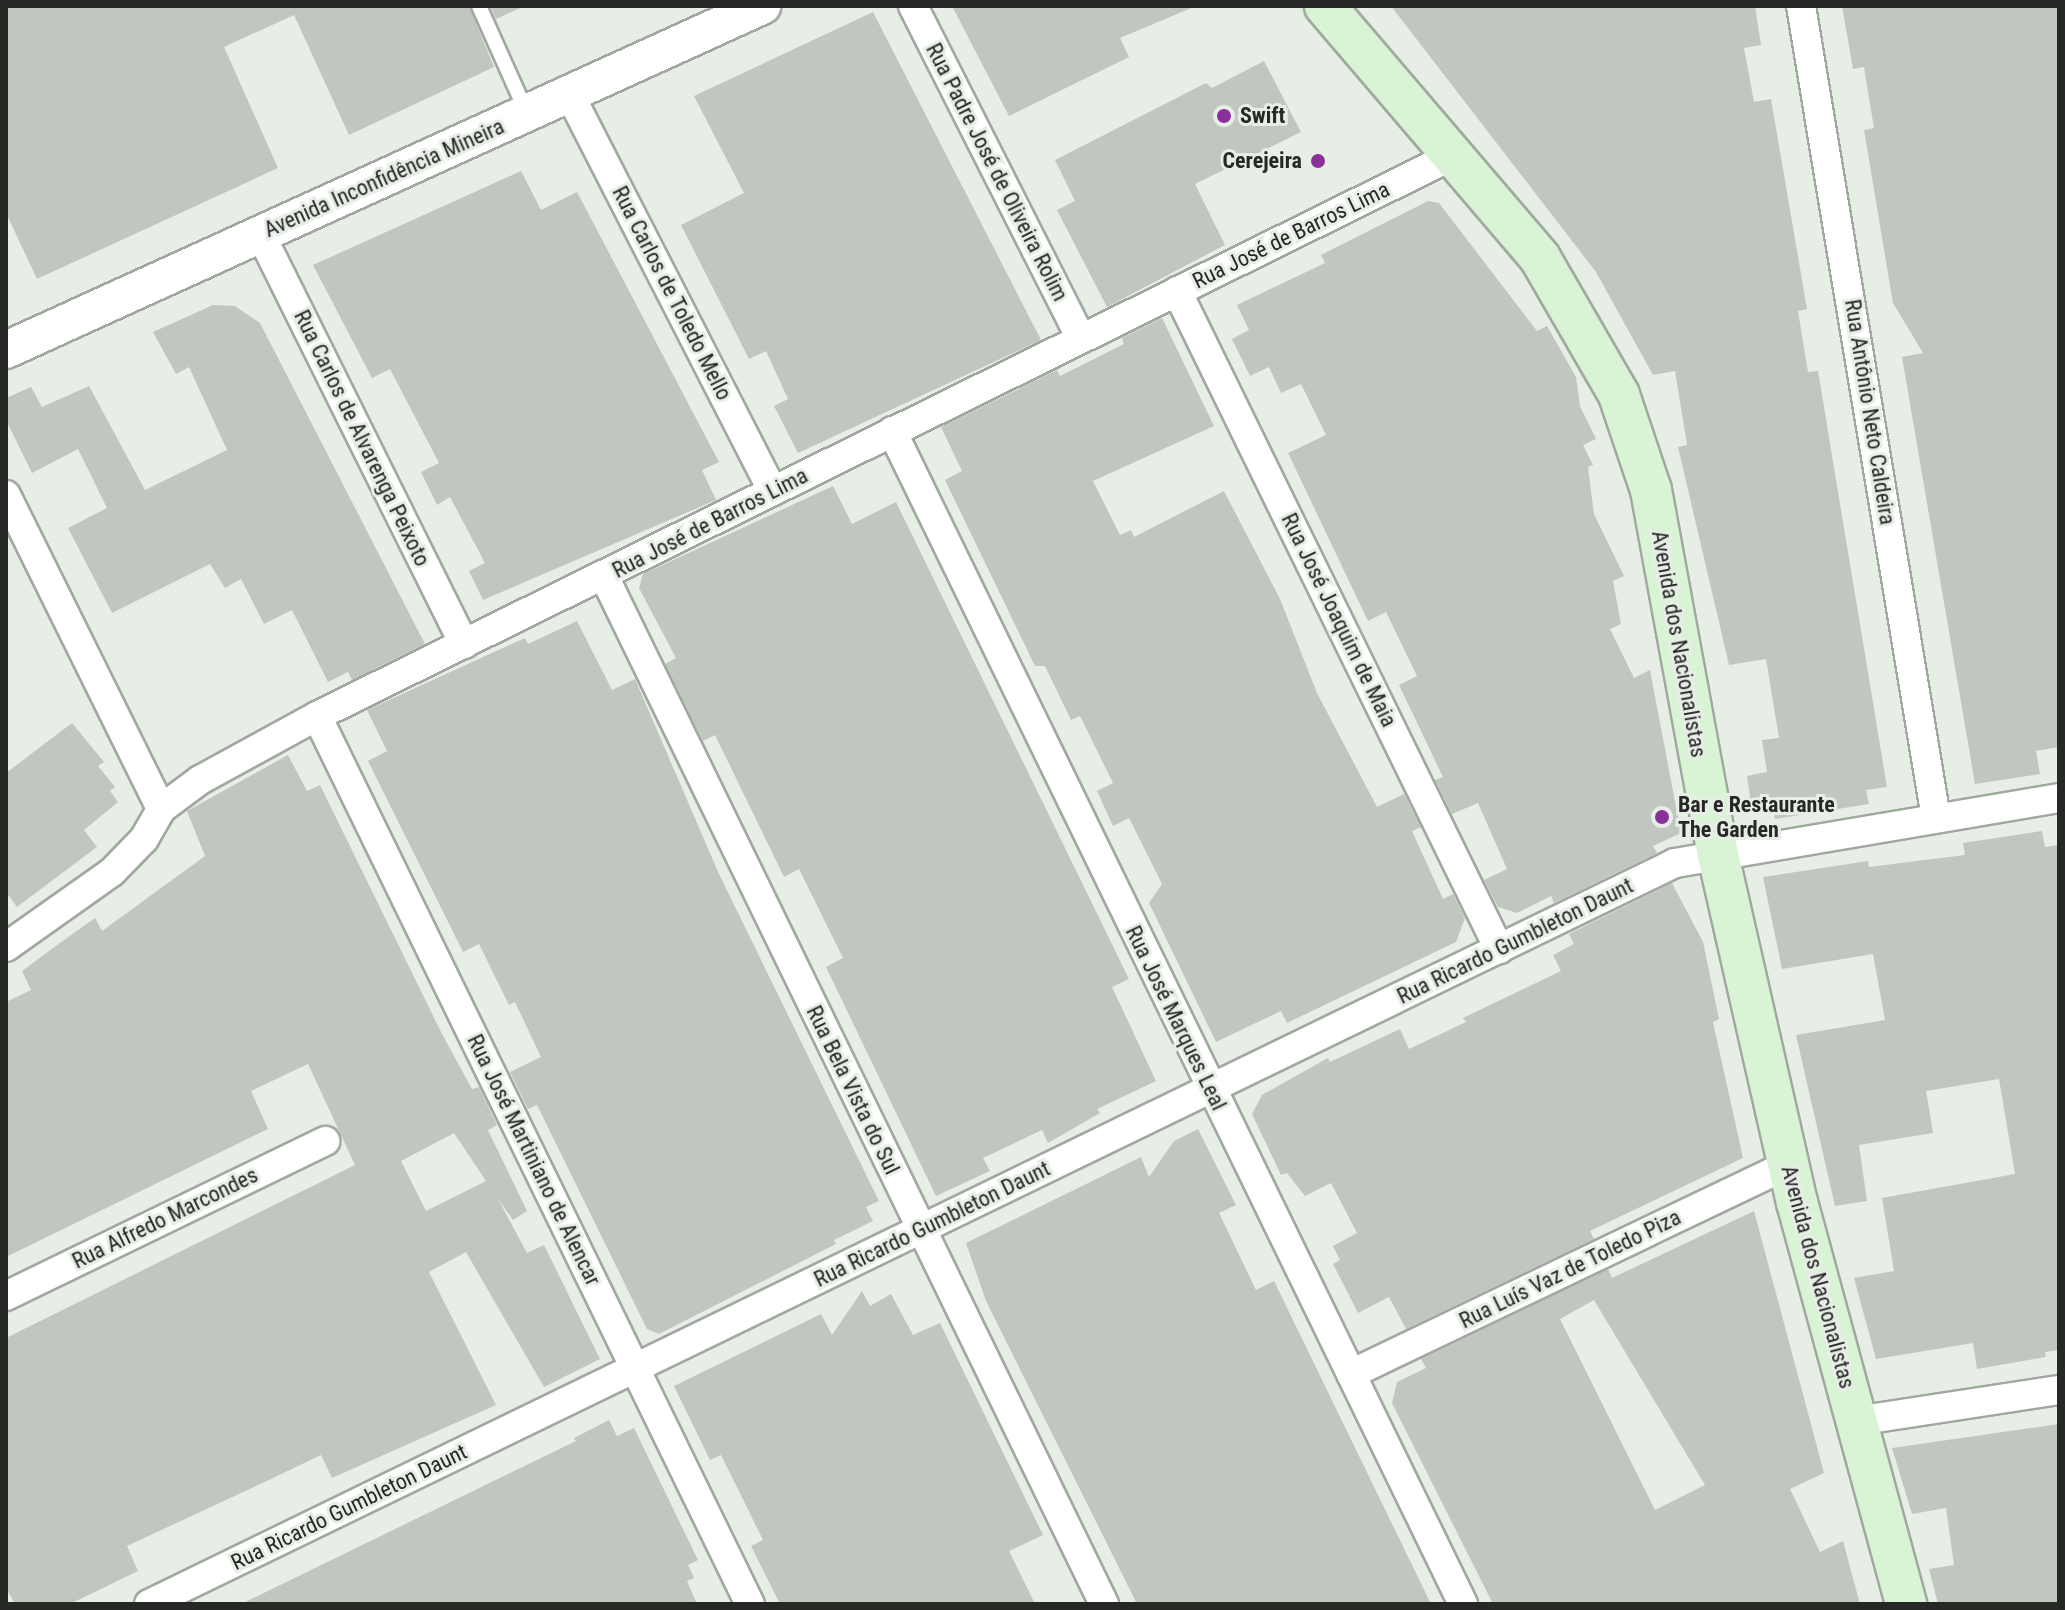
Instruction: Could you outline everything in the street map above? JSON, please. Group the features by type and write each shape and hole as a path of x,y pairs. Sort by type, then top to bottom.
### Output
{"main road":[{"name":"Avenida dos Nacionalistas","path":"1325,6 1540,258 1619,395 1651,490 1718,855 1789,1164 1906,1604"}],"street":[{"name":"Avenida Inconfidência Mineira","path":"6,350 762,6"},
{"name":"Rua Padre José de Oliveira Rolim","path":"913,6 1081,338"},
{"name":"Rua Antônio Neto Caldeira","path":"1801,6 1936,818"},
{"name":"Rua Carlos de Toledo Mello","path":"570,95 773,491"},
{"name":"Rua José de Barros Lima","path":"6,947 112,872 144,839 161,809 200,780 317,716 1454,155"},
{"name":"Rua Carlos de Alvarenga Peixoto","path":"260,233 464,644"},
{"name":"Rua José Joaquim de Maia","path":"1177,291 1499,949"},
{"name":"Rua José Marques Leal","path":"892,431 1463,1604"},
{"path":"6,495 161,809"},
{"name":"Rua Bela Vista do Sul","path":"604,576 1104,1604"},
{"name":"Rua José Martiniano de Alencar","path":"317,716 750,1604"},
{"name":"Rua Ricardo Gumbleton Daunt","path":"149,1604 1675,863 2059,798"},
{"name":"Rua Alfredo Marcondes","path":"6,1296 325,1141"},
{"name":"Rua Luís Vaz de Toledo Piza","path":"1351,1374 1789,1164"},
{"path":"1856,1421 2059,1390"}],"lane":[{"path":"479,6 527,114"}],"building":[{"path":"6,6 469,6 494,67 349,135 294,15 224,47 278,168 37,279 6,213"},
{"path":"490,6 525,6 496,19"},
{"path":"952,6 1196,6 1120,38 1129,57 1009,116"},
{"path":"1391,6 1755,6 1761,45 1744,48 1754,102 1771,99 1807,309 1798,311 1808,372 1818,371 1887,787 1866,790 1869,804 1775,819 1772,799 1751,803 1747,776 1767,772 1762,740 1779,738 1766,659 1729,665 1678,447 1687,445 1675,371 1653,375 1596,272"},
{"path":"1842,6 2059,6 2059,747 2036,751 2040,774 1975,784 1902,357 1923,353 1893,303 1864,130 1874,128 1864,67 1853,69"},
{"path":"873,12 1041,340 798,453 774,406 788,399 766,351 749,359 681,225 744,193 694,96"},
{"path":"1264,61 1301,132 1195,184 1225,245 1107,307 1057,210 1075,201 1055,160 1206,83 1212,88"},
{"path":"521,171 541,210 577,192 719,462 702,470 716,500 483,600 469,571 485,563 450,497 437,505 421,472 439,463 390,369 372,378 313,265"},
{"path":"1428,201 1439,203 1537,331 1547,326 1576,377 1580,406 1596,439 1583,445 1593,465 1588,467 1594,514 1624,576 1613,581 1621,624 1610,629 1634,678 1650,670 1681,833 1653,846 1657,853 1554,903 1551,896 1517,913 1498,907 1484,880 1507,869 1478,803 1452,814 1435,780 1443,777 1399,685 1417,676 1386,612 1368,621 1288,453 1326,435 1301,384 1281,393 1269,367 1250,376 1232,339 1249,330 1237,305 1325,263 1321,255"},
{"path":"213,305 235,306 260,323 425,644 352,680 348,672 328,682 292,610 264,624 241,579 225,588 210,564 112,613 68,528 107,508 78,449 32,473 6,420 6,398 31,387 42,407 89,386 145,490 227,450 189,367 176,374 153,332"},
{"path":"1162,318 1214,426 1093,481 1120,535 1131,530 1134,537 1224,491 1280,599 1317,693 1377,807 1404,794 1421,827 1412,831 1443,899 1453,894 1465,918 1456,942 1287,1023 1281,1011 1216,1042 1149,903 1162,884 1129,818 1113,826 1097,791 1113,783 1080,716 1071,720 1045,666 1035,666 945,480 962,471 941,427 1057,370 1060,376 1124,344 1122,338"},
{"path":"833,486 852,524 896,502 1129,979 1112,987 1156,1081 1097,1109 1100,1113 1048,1143 1042,1130 983,1158 990,1171 936,1196 826,967 843,958 799,869 784,877 715,735 703,741 665,664 676,658 639,588 643,574"},
{"path":"577,621 612,690 635,679 719,874 879,1201 866,1207 873,1221 834,1240 836,1244 659,1334 647,1329 537,1105 528,1109 510,1072 541,1057 515,1002 509,1005 479,944 463,952 368,761 387,751 367,710 525,638 528,644"},
{"path":"72,723 104,762 98,766 115,787 110,791 118,802 84,830 97,847 17,907 6,892 6,773"},
{"path":"288,755 307,791 320,785 442,1034 472,1089 479,1087 497,1125 488,1130 527,1211 513,1220 498,1199 527,1253 544,1245 600,1359 544,1387 466,1252 429,1272 496,1405 332,1478 321,1455 127,1546 138,1571 70,1604 15,1604 6,1588 6,1338 355,1165 308,1064 251,1091 268,1129 6,1257 6,1002 31,990 22,971 60,943 95,918 102,931 205,856 187,811","holes":["454,1133 486,1181 426,1211 401,1161"]},
{"path":"2042,831 2045,847 2059,845 2059,1350 2045,1352 2046,1357 1977,1369 1973,1343 1876,1359 1854,1278 1894,1271 1882,1198 2015,1174 1999,1079 1926,1091 1933,1133 1859,1145 1867,1201 1835,1206 1796,1035 1885,1020 1873,954 1782,969 1763,877 1868,861 1869,867 1965,855 1963,843"},
{"path":"1672,883 1703,942 1719,1019 1713,1022 1743,1158 1590,1231 1594,1239 1406,1329 1389,1297 1358,1313 1333,1264 1340,1260 1333,1246 1357,1233 1331,1183 1305,1196 1287,1173 1281,1175 1252,1114 1262,1095 1328,1058 1330,1062 1400,1029 1409,1049 1466,1022 1463,1018 1561,971 1553,955 1574,944 1569,934"},
{"path":"1198,1129 1236,1205 1219,1213 1256,1290 1274,1281 1431,1604 1137,1604 986,1301 966,1243 1141,1157 1149,1177 1174,1141"},
{"path":"1754,1211 1824,1473 1790,1489 1820,1552 1843,1541 1860,1604 1493,1604 1392,1403 1397,1382 1426,1368 1421,1359 1608,1269 1612,1278","holes":["1594,1300 1705,1485 1655,1510 1560,1319"]},
{"path":"862,1291 870,1306 891,1294 913,1335 940,1323 1043,1535 1009,1551 1035,1604 780,1604 751,1546 763,1540 721,1455 710,1460 674,1386 821,1314 832,1335"},
{"path":"609,1420 617,1436 634,1428 698,1560 688,1565 694,1578 687,1581 697,1604 241,1604 576,1441 574,1438"},
{"path":"2059,1424 2059,1604 1938,1604 1929,1569 1954,1565 1946,1508 1912,1514 1892,1448"}],"place":[{"name":"Swift","path":"1224,116"},
{"name":"Cerejeira","path":"1318,161"},
{"name":"Bar e Restaurante The Garden","path":"1662,817"}]}
